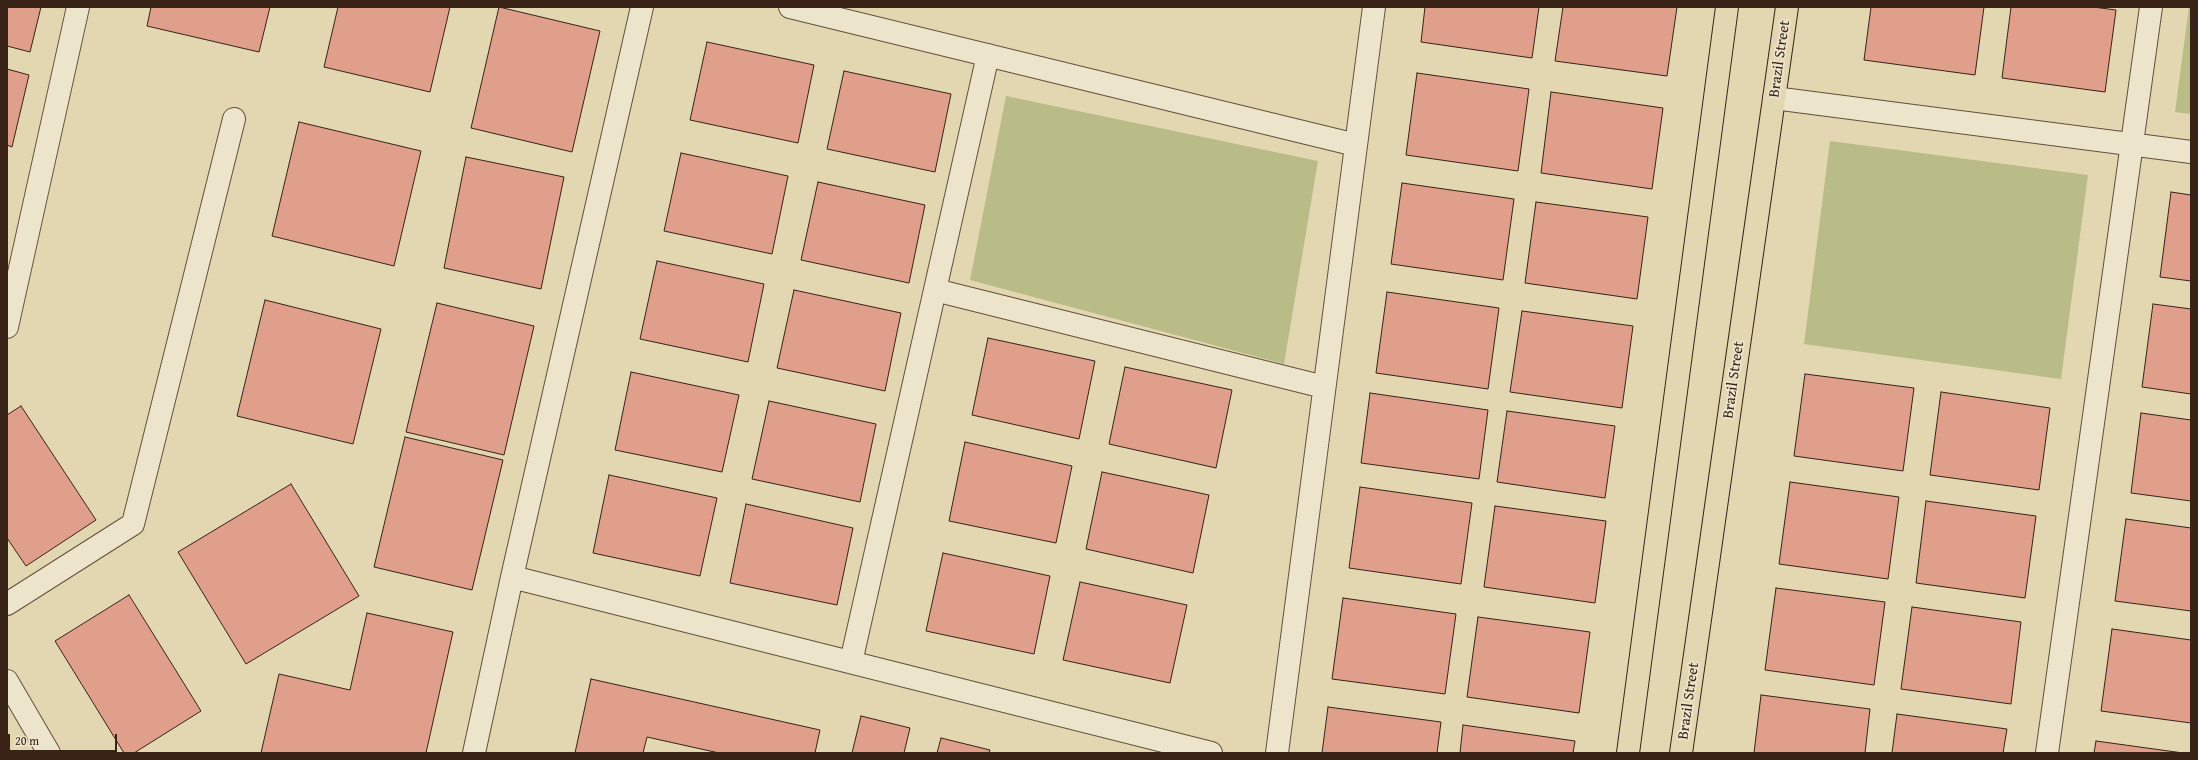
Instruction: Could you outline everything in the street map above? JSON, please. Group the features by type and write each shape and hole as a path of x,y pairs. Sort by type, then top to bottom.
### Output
{"highway":[{"path":"1628,753 1727,7"},
{"name":"Brazil Street","path":"1681,753 1787,7"}],"street":[{"path":"7,327 78,7"},
{"path":"474,753 512,577 642,7"},
{"path":"790,7 1356,145"},
{"path":"1276,753 1374,7"},
{"path":"2047,753 2151,7"},
{"path":"851,662 988,55"},
{"path":"1774,98 2191,152"},
{"path":"7,604 133,524 234,119"},
{"path":"935,290 1324,387"},
{"path":"512,577 1211,753"},
{"path":"8,683 49,753"}],"green space":[{"path":"2189,7 2191,7 2191,114 2175,112"},
{"path":"1006,96 1318,161 1284,364 970,280"},
{"path":"1830,141 2088,175 2061,379 1804,344"}],"building":[{"path":"7,7 41,7 30,52 7,46"},
{"path":"151,7 270,7 259,52 147,26"},
{"path":"338,7 450,7 430,92 324,67"},
{"path":"499,7 600,31 572,152 471,128"},
{"path":"1425,7 1539,7 1532,58 1421,42"},
{"path":"1563,7 1677,7 1667,76 1555,61"},
{"path":"1871,7 1984,7 1975,75 1864,60"},
{"path":"2011,7 2093,7 2116,10 2105,92 2002,78"},
{"path":"707,42 814,65 798,143 690,120"},
{"path":"7,69 29,75 12,147 7,145"},
{"path":"844,71 951,94 935,172 827,149"},
{"path":"1417,73 1529,89 1518,171 1406,155"},
{"path":"1551,92 1663,108 1652,189 1541,173"},
{"path":"299,122 421,151 394,266 272,236"},
{"path":"681,153 788,176 772,254 664,231"},
{"path":"466,157 564,177 541,289 444,268"},
{"path":"818,182 925,205 909,283 801,260"},
{"path":"1402,183 1514,199 1503,280 1391,264"},
{"path":"2171,192 2191,195 2191,281 2160,277"},
{"path":"1536,202 1648,217 1637,299 1525,283"},
{"path":"657,261 764,284 748,362 640,339"},
{"path":"794,290 901,313 885,391 777,368"},
{"path":"1387,292 1499,308 1488,389 1376,373"},
{"path":"265,300 381,329 353,444 237,416"},
{"path":"437,303 534,326 504,455 406,432"},
{"path":"2153,304 2191,309 2191,394 2142,387"},
{"path":"1522,311 1633,326 1622,408 1510,392"},
{"path":"988,338 1095,361 1079,439 972,415"},
{"path":"1125,367 1232,390 1216,468 1109,444"},
{"path":"631,372 739,395 722,472 615,450"},
{"path":"1805,374 1914,388 1903,471 1794,456"},
{"path":"1941,392 2050,408 2039,490 1930,475"},
{"path":"1370,393 1488,410 1479,479 1361,463"},
{"path":"769,401 876,424 860,502 752,479"},
{"path":"21,406 96,520 26,566 7,538 7,415"},
{"path":"1507,411 1615,426 1605,498 1497,482"},
{"path":"2141,413 2191,420 2191,501 2131,493"},
{"path":"405,437 503,460 472,590 374,567"},
{"path":"965,442 1072,466 1056,543 949,521"},
{"path":"1102,472 1209,495 1193,573 1086,549"},
{"path":"609,475 717,498 700,576 593,553"},
{"path":"1790,482 1899,497 1888,579 1779,564"},
{"path":"291,484 359,596 246,664 178,552"},
{"path":"1360,487 1472,503 1461,584 1349,568"},
{"path":"1926,501 2036,516 2025,598 1916,583"},
{"path":"746,504 853,528 837,605 730,583"},
{"path":"1495,506 1606,521 1595,603 1484,587"},
{"path":"2126,519 2191,528 2191,611 2115,601"},
{"path":"943,553 1050,576 1034,654 926,631"},
{"path":"1080,582 1187,605 1170,683 1063,660"},
{"path":"1776,588 1885,602 1874,685 1765,670"},
{"path":"129,595 201,711 134,753 124,753 55,641"},
{"path":"1343,598 1456,614 1445,694 1332,679"},
{"path":"1912,607 2021,622 2011,704 1901,689"},
{"path":"367,613 453,632 426,753 261,753 279,674 350,690"},
{"path":"1478,617 1590,632 1579,713 1467,697"},
{"path":"2112,629 2191,640 2191,723 2101,711"},
{"path":"591,679 820,730 815,753 719,753 647,737 643,753 575,753"},
{"path":"1761,695 1870,709 1865,753 1754,753"},
{"path":"1328,707 1441,722 1437,753 1322,753"},
{"path":"1897,714 2007,729 2003,753 1892,753"},
{"path":"861,716 910,728 904,753 852,753"},
{"path":"1463,725 1575,741 1573,753 1460,753"},
{"path":"941,738 990,750 989,753 937,753"},
{"path":"2096,741 2183,753 2094,753"}]}
